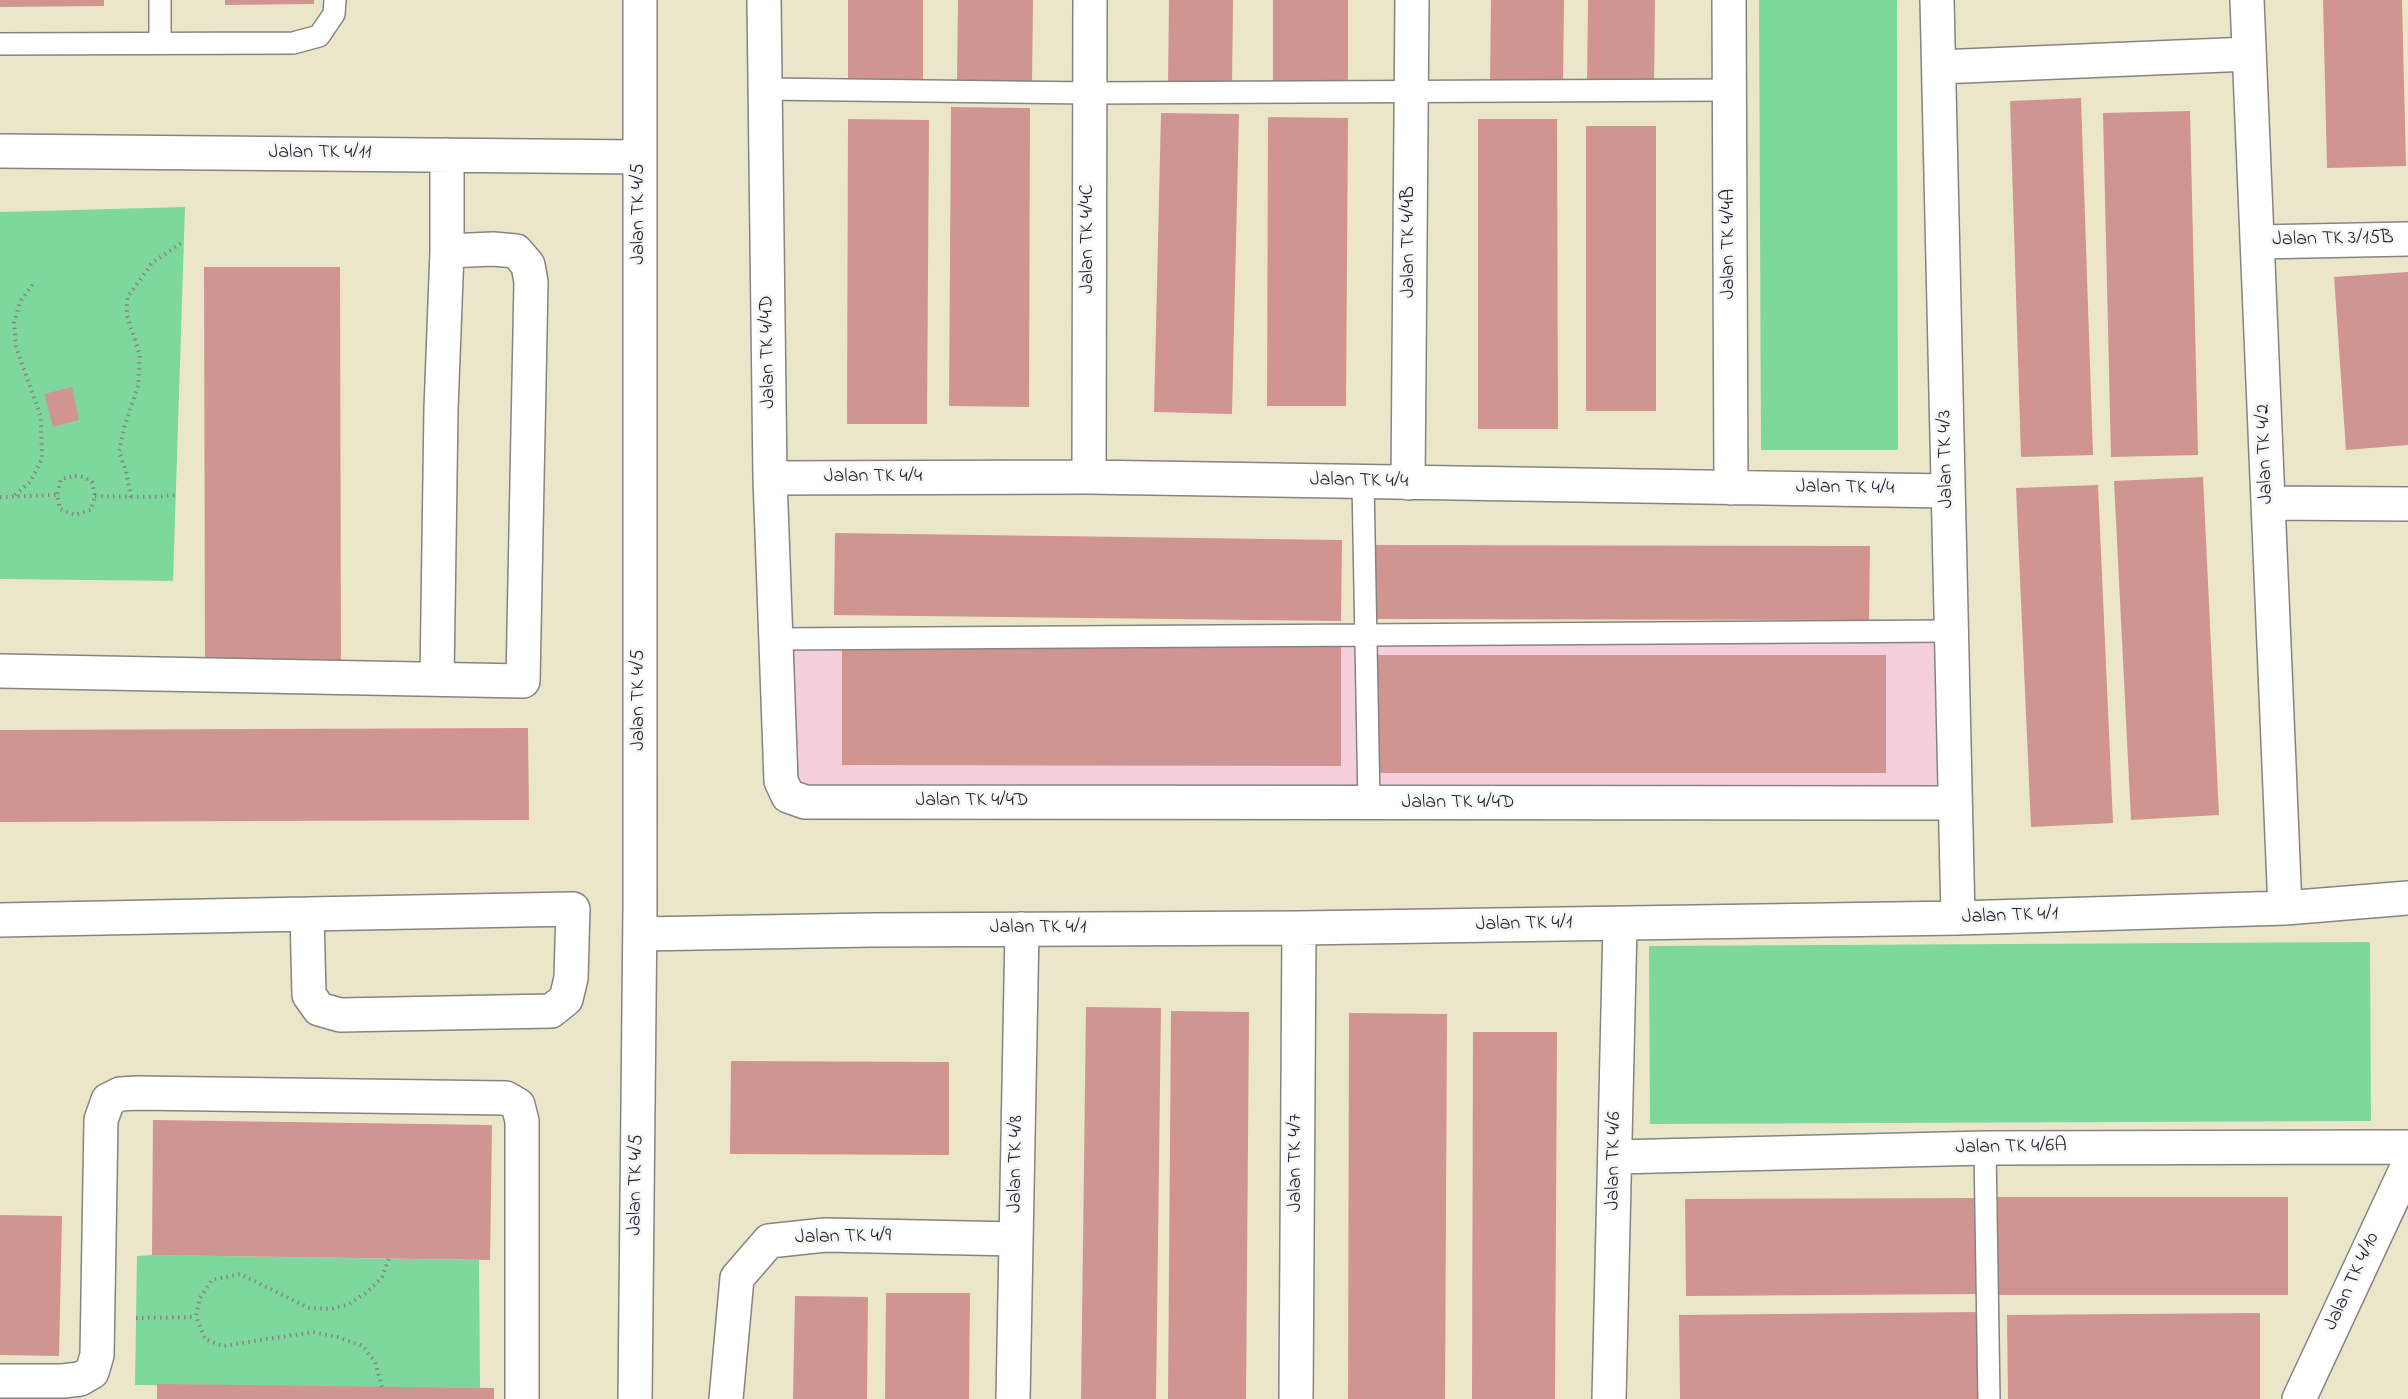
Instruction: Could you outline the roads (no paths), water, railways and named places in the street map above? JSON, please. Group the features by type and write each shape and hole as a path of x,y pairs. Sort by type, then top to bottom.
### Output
{"street":[{"name":"Jalan TK 4/5","path":"635,1399 640,934 640,0"},
{"name":"Jalan TK 4/4D","path":"764,0 770,478 781,781 789,796 805,802 1954,803"},
{"name":"Jalan TK 4/4C","path":"1089,477 1090,0"},
{"name":"Jalan TK 4/4B","path":"1408,483 1412,0"},
{"name":"Jalan TK 4/4A","path":"1729,0 1731,488"},
{"name":"Jalan TK 4/3","path":"1937,0 1958,918"},
{"name":"Jalan TK 4/2","path":"2247,0 2285,908"},
{"path":"1939,67 2249,54"},
{"name":"Jalan TK 4/11","path":"0,151 639,156"},
{"path":"437,680 441,409 447,251 447,155"},
{"name":"Jalan TK 3/15B","path":"2257,242 2408,239"},
{"path":"0,671 523,681 531,282 528,266 516,252 493,249 447,251"},
{"name":"Jalan TK 4/4","path":"770,478 1089,477 1948,491"},
{"path":"2268,503 2408,504"},
{"name":"Jalan TK 4/1","path":"640,934 1299,928 1958,918 2285,908 2408,898"},
{"path":"0,920 307,914 573,909 571,978 566,999 551,1011 340,1015 319,1009 309,995 307,914"},
{"name":"Jalan TK 4/6","path":"1609,1399 1620,924"},
{"name":"Jalan TK 4/7","path":"1296,1399 1299,928"},
{"name":"Jalan TK 4/8","path":"1013,1399 1022,929"},
{"path":"0,1381 39,1390 80,1379 92,1372 97,1355 101,1120 108,1100 120,1094 137,1093 506,1098 518,1105 522,1121 522,1399"},
{"name":"Jalan TK 4/6A","path":"1615,1157 1985,1148 2408,1147"},
{"name":"Jalan TK 4/10","path":"2299,1399 2408,1165"},
{"name":"Jalan TK 4/9","path":"726,1399 737,1278 769,1241 825,1235 1016,1239"}],"lane":[{"path":"160,0 160,43"},
{"path":"0,44 293,43 319,36 334,14 334,0"},
{"path":"765,89 1089,93 1729,90"},
{"path":"1363,482 1369,804"},
{"path":"777,639 1951,631"},
{"path":"1985,1148 1989,1399"}]}
